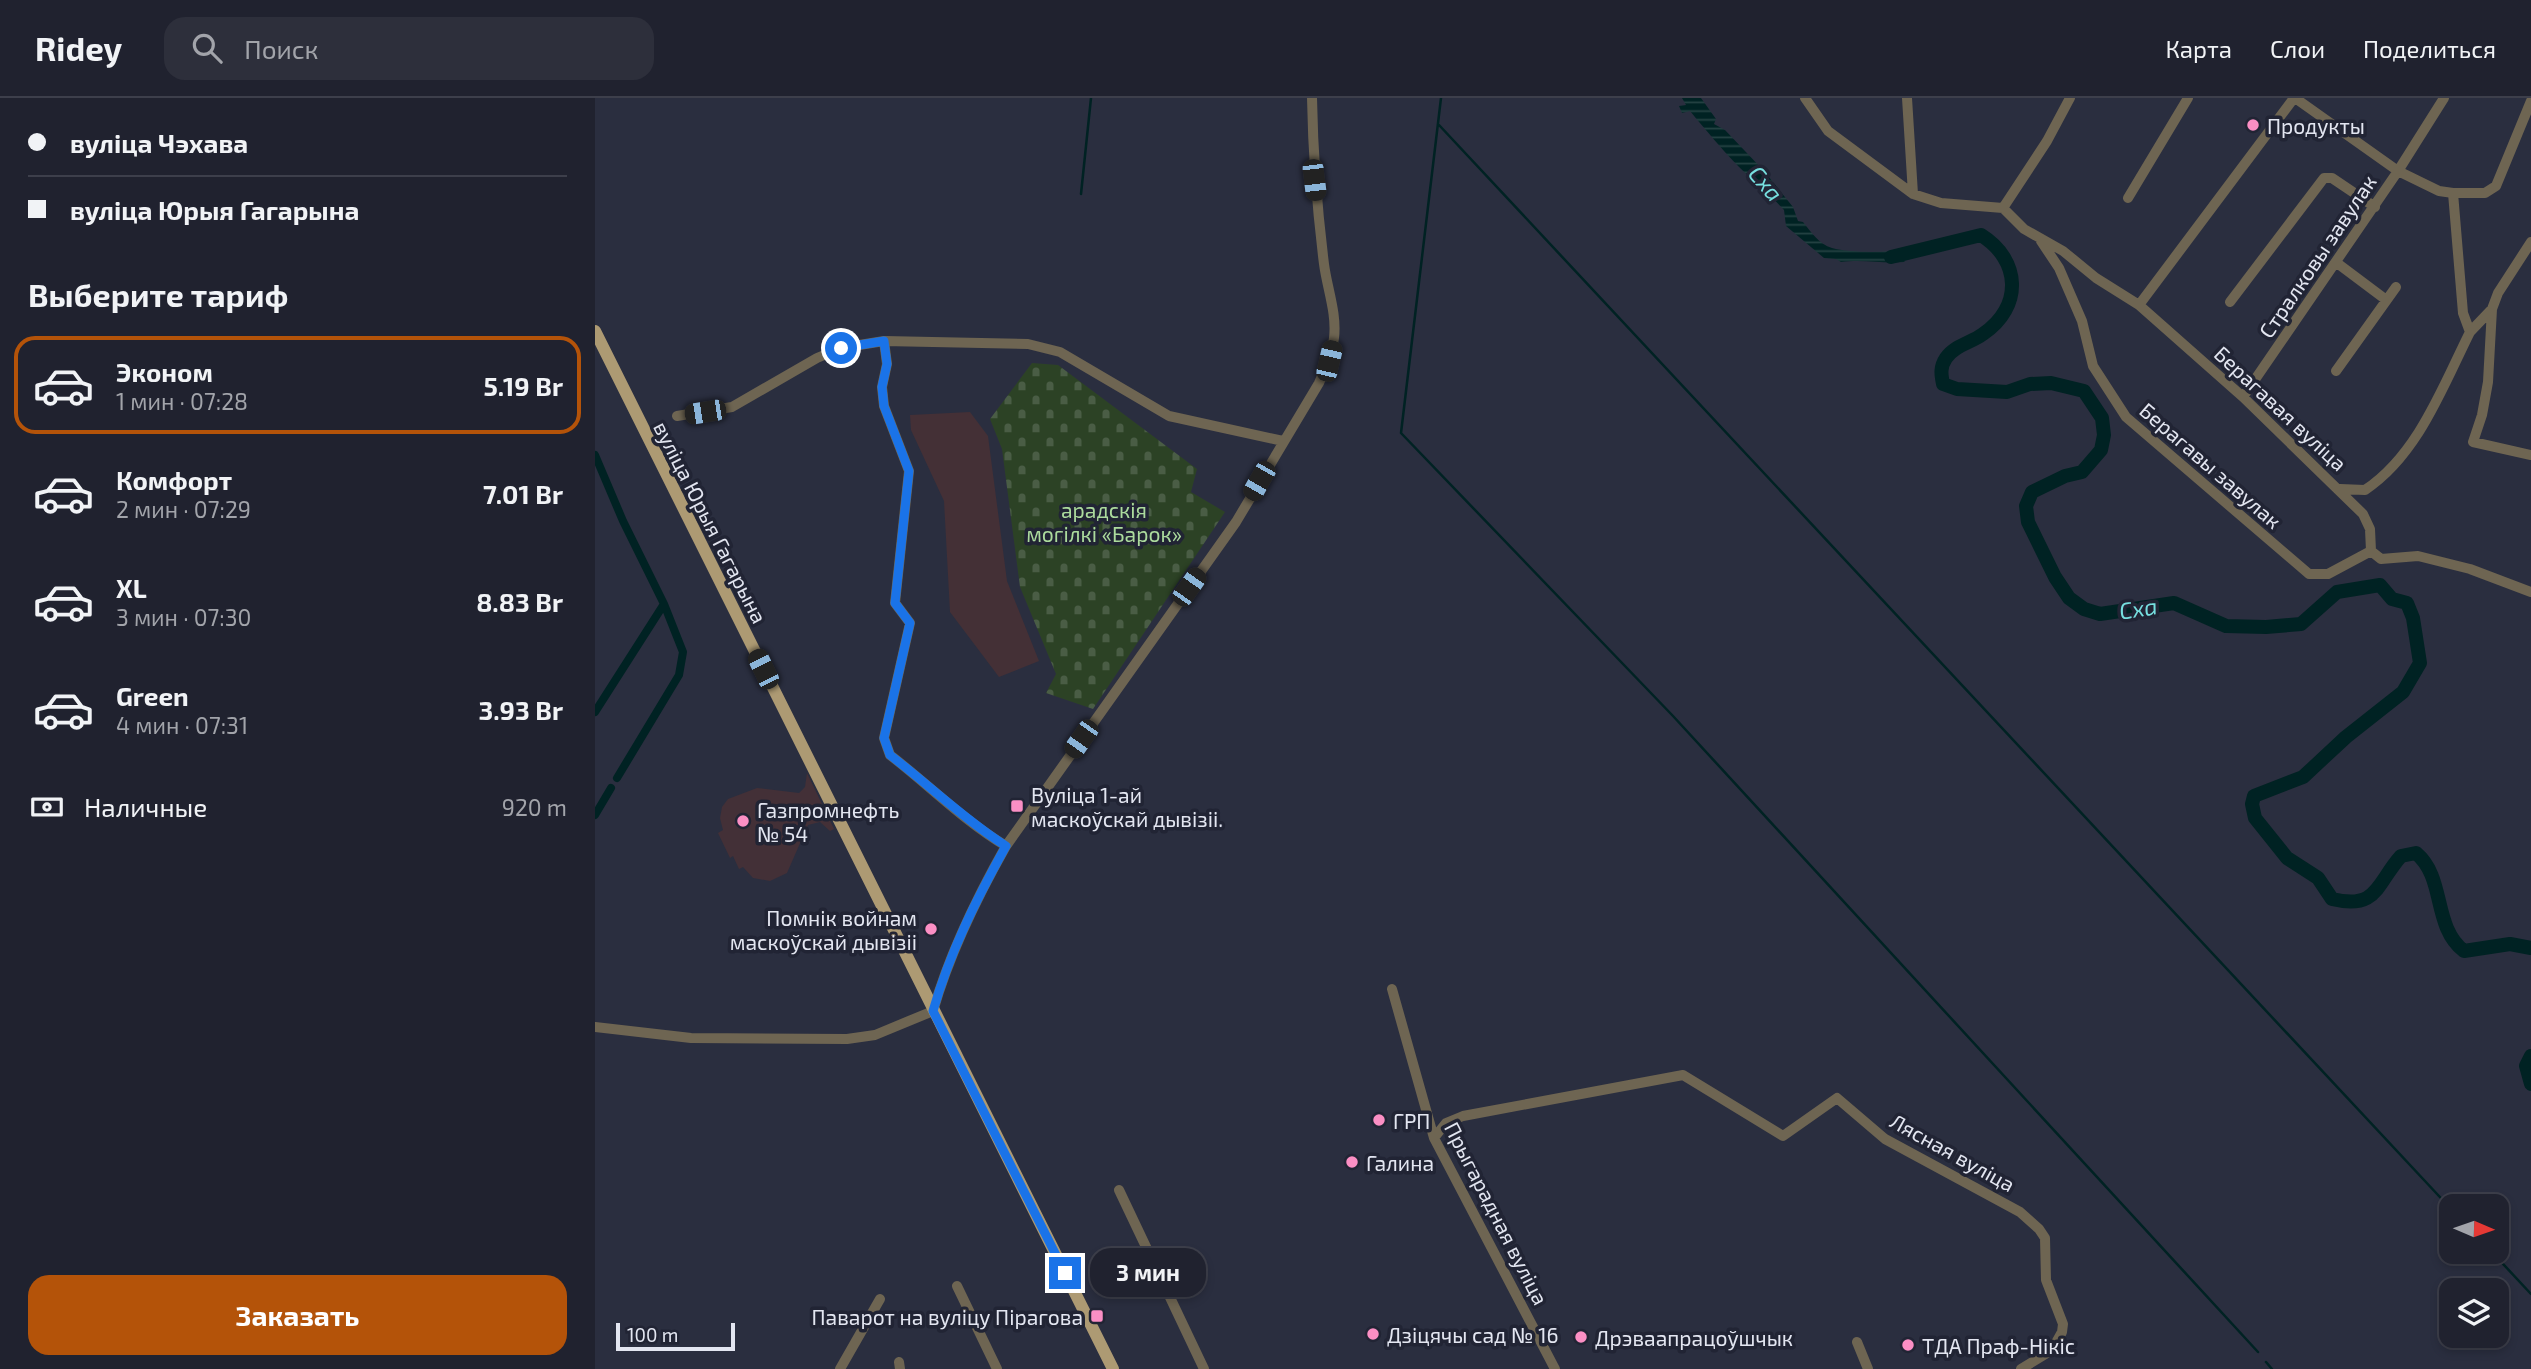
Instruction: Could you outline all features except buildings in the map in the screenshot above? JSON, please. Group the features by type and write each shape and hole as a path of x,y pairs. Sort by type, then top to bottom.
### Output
{"main road":[{"name":"вуліца Юрыя Гагарына","path":"595,331 1113,1369"}],"street":[{"path":"595,1027 691,1038 847,1039 875,1035 933,1011 947,964 974,903 1006,846 1236,522 1319,383 1334,338 1334,315 1324,268 1314,180 1312,98"},
{"path":"1805,98 1828,131 1913,194 1941,203 2003,208 2047,141 2070,98"},
{"path":"1907,98 1913,194"},
{"path":"2128,198 2187,98"},
{"path":"2139,304 2295,98"},
{"name":"Стралковы завулак","path":"2243,397 2398,171 2295,98"},
{"path":"2444,98 2398,171 2439,191 2453,193 2485,193 2496,187 2531,101"},
{"path":"2230,302 2324,178 2332,178 2375,208"},
{"path":"2453,193 2463,313 2470,332"},
{"name":"Берагавая вуліца","path":"2003,208 2024,229 2063,250 2096,278 2139,304 2243,397 2363,514 2370,529 2371,551"},
{"name":"Берагавы завулак","path":"2039,238 2059,268 2082,321 2093,366 2126,417 2309,574 2328,574 2371,551"},
{"path":"2531,243 2498,293 2492,309 2488,382 2483,415 2473,442 2531,455"},
{"path":"2337,262 2385,299"},
{"path":"2336,371 2396,287"},
{"path":"2340,489 2365,490 2400,456 2423,425 2470,332 2492,309"},
{"path":"677,416 732,407 817,358 841,348 884,341 1028,344 1061,352 1169,416 1283,441"},
{"path":"884,341 887,364 882,387 884,406 909,471 895,603 910,623 884,738 885,747 890,755 940,793 980,830 1006,846"},
{"path":"2371,551 2389,561 2419,556 2470,569 2531,592"},
{"name":"Прыгарадная вуліца","path":"1392,989 1434,1138 1555,1369"},
{"name":"Лясная вуліца","path":"1434,1138 1446,1123 1463,1116 1683,1075 1783,1136 1837,1098 1885,1139 1945,1174 2020,1212 2039,1229 2045,1238 2046,1280 2063,1324 2062,1332 2052,1350 2021,1369"},
{"path":"1119,1191 1204,1369"},
{"path":"957,1286 997,1369"},
{"path":"840,1369 880,1299"},
{"path":"1857,1342 1868,1369"}],"shaded area":[{"path":"970,412 988,436 1007,581 1039,661 999,677 950,612 944,501 911,430 910,415"},
{"path":"807,773 834,829 830,831 820,822 808,825 787,873 770,881 753,878 743,867 739,869 733,856 730,858 718,833 723,830 720,818 722,807 728,799 757,788 799,793 805,787"}],"green space":[{"name":"арадскія могілкі «Барок»","path":"1032,363 1058,365 1197,469 1191,492 1225,512 1093,709 1046,693 1056,674 1020,587 1002,449 990,419"}],"water":[{"path":"1682,98 1701,98 1716,119 1714,124 1725,130 1764,171 1793,207 1798,221 1803,222 1823,244 1840,250 1859,252 1906,249 1910,256 1904,262 1841,262 1824,258 1786,226 1784,210 1766,191 1759,192 1758,183 1734,161 1690,111 1682,113 1679,106 1686,105"}],"waterway":[{"path":"1081,194 1091,98"},
{"path":"1441,98 1401,433 1673,716 2258,1352"},
{"path":"1439,125 2439,1196"},
{"name":"Сха","path":"1891,257 1981,235 2004,257 2010,270 2010,297 2005,311 1996,323 1946,358 1941,371 1943,384 1957,389 2007,392 2030,384 2051,383 2084,391 2102,418 2104,435 2101,450 2082,472 2065,476 2032,492 2026,506 2028,522 2055,577 2069,598 2084,609 2100,614 2174,603 2226,626 2266,627 2301,624 2337,592 2380,585 2392,599 2407,603 2413,618 2420,663 2403,692 2346,737 2303,777 2254,796 2252,804 2255,818 2287,858 2318,878 2332,899 2359,901 2367,898 2401,856 2416,853 2432,875 2447,929 2464,951 2510,944 2531,948"},
{"path":"595,455 623,521 664,604 595,712"},
{"path":"617,778 679,675 683,652 664,604"},
{"path":"595,815 611,788"},
{"name":"Сха","path":"2531,1056 2526,1066 2531,1084"},
{"path":"2503,1264 2531,1294"},
{"path":"2266,1362 2272,1369"}],"place":[{"name":"Продукты","path":"2253,125"},
{"name":"Вуліца 1-ай маскоўскай дывізіі.","path":"1017,806"},
{"name":"Газпромнефть № 54","path":"743,821"},
{"name":"Помнік войнам маскоўскай дывізіі","path":"931,929"},
{"name":"ГРП","path":"1379,1120"},
{"name":"Галина","path":"1352,1162"},
{"name":"Паварот на вуліцу Пірагова","path":"1097,1316"},
{"name":"Дзіцячы сад № 16","path":"1373,1334"},
{"name":"Дрэваапрацоўшчык","path":"1581,1337"},
{"name":"ТДА Праф-Нікіс","path":"1908,1345"}],"route":[{"path":"841,348 884,341 887,364 882,387 884,406 909,471 909,493 895,603 910,623 884,738 885,747 890,755 940,793 980,830 1006,846 974,903 947,964 933,1011 1065,1273"}]}
